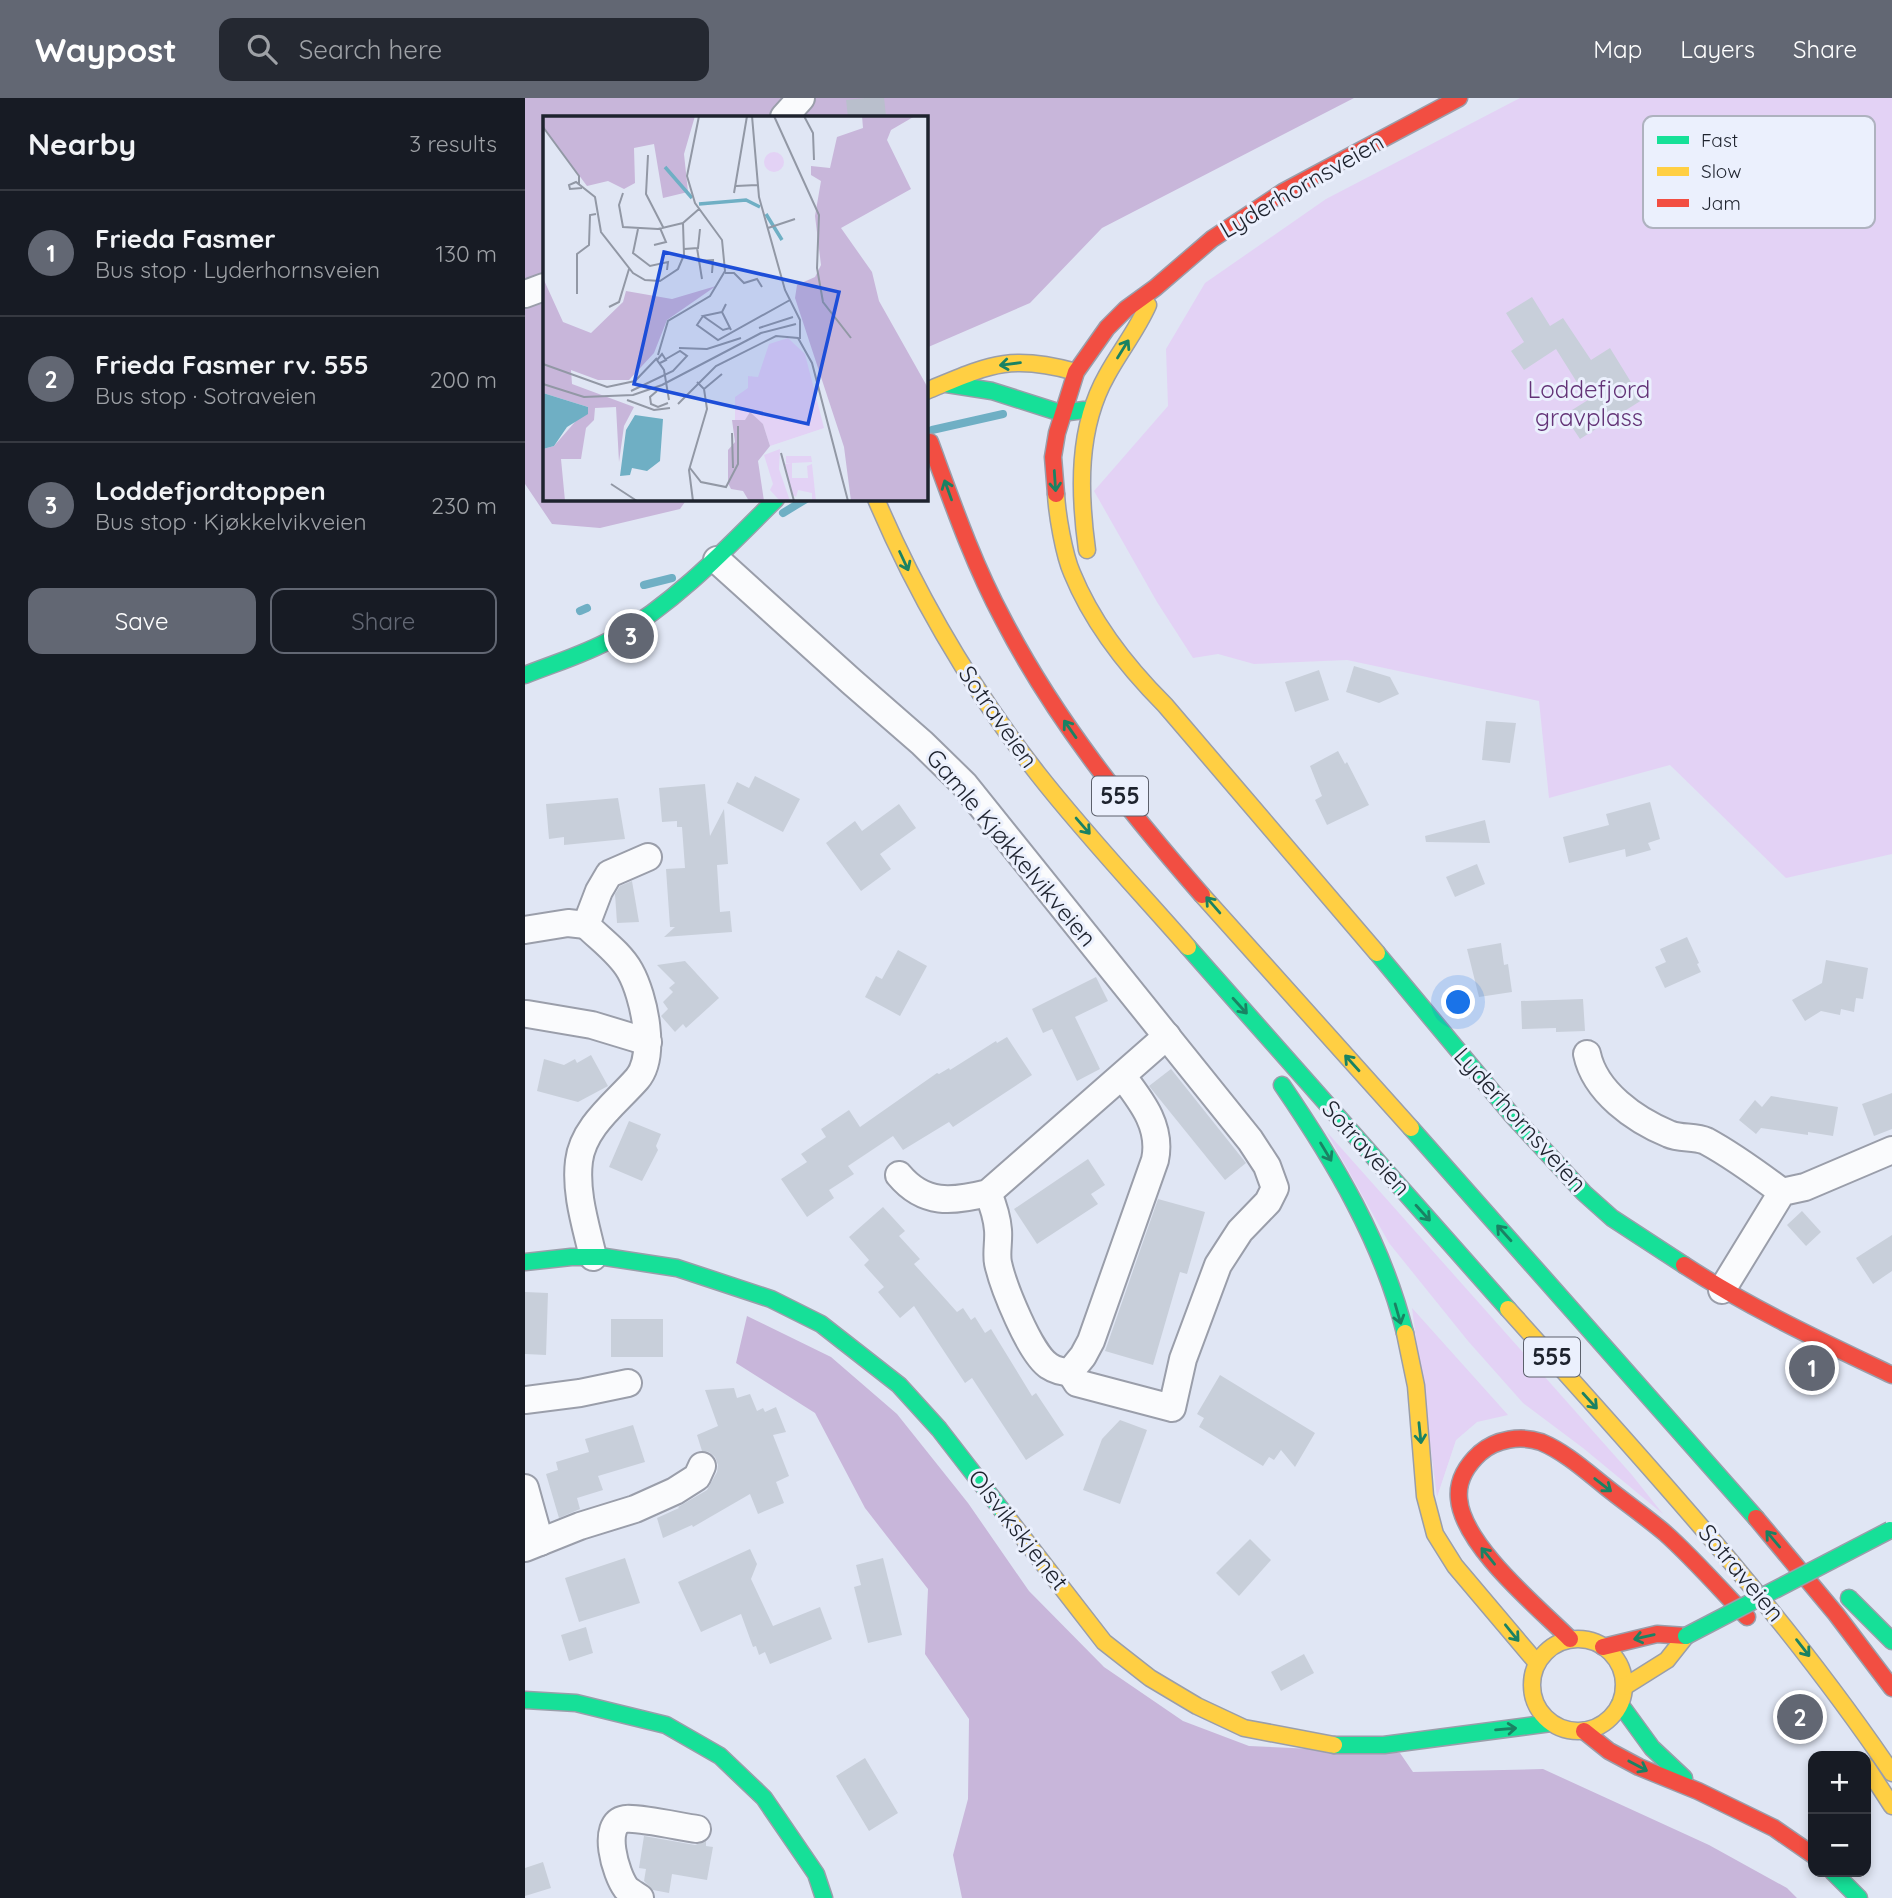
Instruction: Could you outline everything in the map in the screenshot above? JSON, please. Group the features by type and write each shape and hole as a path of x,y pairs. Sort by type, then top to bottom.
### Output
{"main road":[{"name":"Lyderhornsveien","path":"1459,98 1283,192 1212,239 1126,309 1107,328 1076,372 1061,413 1053,457 1056,501 1071,572 1093,614 1136,676 1293,853 1511,1114 1584,1193 1612,1218 1722,1290 1887,1373 1892,1385"},
{"name":"Lyderhornsveien","path":"1120,654 1091,572 1083,525 1082,471 1092,410 1106,377 1142,320 1155,288"},
{"path":"927,391 974,369 1017,362 1048,363 1076,372 1092,410 1061,413 992,391 946,383"},
{"name":"Sotraveien","path":"930,442 968,545 1014,642 1054,707 1098,769 1232,928 1759,1522 1836,1614 1892,1688"},
{"path":"525,675 586,652 629,627 682,590 775,500"},
{"name":"Sotraveien","path":"876,500 912,579 949,645 989,708 1059,799 1690,1513 1803,1647 1892,1773"},
{"name":"555","path":"1195,954 1205,988"},
{"path":"1274,1075 1310,1124 1335,1167 1389,1280 1413,1366 1426,1501 1435,1533 1447,1555 1537,1663"},
{"name":"Olsvikskjenet","path":"525,1262 571,1256 677,1268 771,1299 809,1318 854,1348 899,1385 939,1429 1104,1642 1150,1678 1197,1706 1244,1728 1341,1746 1384,1745 1551,1723"},
{"name":"555","path":"1570,1308 1598,1318 1804,1551 1892,1641"},
{"path":"1570,1639 1499,1569 1471,1534 1463,1517 1458,1492 1461,1478 1470,1461 1500,1441 1538,1441 1565,1455 1672,1539 1762,1632"},
{"path":"1624,1687 1667,1660 1686,1636 1891,1530"},
{"path":"1603,1647 1657,1634 1686,1636"},
{"path":"1570,1639 1593,1641 1603,1647 1615,1657 1622,1672 1624,1687 1620,1704 1611,1717 1599,1727 1584,1731 1572,1731 1551,1723 1526,1694 1537,1663 1557,1644 1570,1639"},
{"path":"525,1700 576,1703 666,1726 720,1756 764,1798 816,1874 824,1898"},
{"path":"1620,1704 1653,1748 1698,1791"},
{"name":"Olsvikskjenet","path":"1462,1733 1490,1716"},
{"path":"1584,1731 1609,1751 1778,1830 1808,1851"},
{"path":"1871,1774 1892,1806"},
{"path":"1838,1877 1859,1898"}],"street":[{"path":"785,116 801,98"},
{"path":"525,294 543,287"},
{"name":"Gamle Kjøkkelvikveien","path":"717,559 964,784 1250,1140 1267,1166 1275,1188 1268,1202 1240,1231 1219,1265 1183,1359 1172,1408 1077,1383 1070,1372 1047,1366 1019,1321 998,1263 998,1229 995,1210 988,1193"},
{"path":"586,925 599,891 609,874 648,857"},
{"path":"525,930 568,923 586,925 613,950 630,971 640,999 648,1042 645,1068 639,1078 602,1115 584,1145 579,1161 580,1199 593,1257"},
{"path":"527,1014 592,1025 648,1042"},
{"path":"899,1175 912,1190 929,1198 969,1198 988,1193 1167,1036"},
{"path":"1587,1054 1602,1088 1642,1120 1671,1136 1703,1140 1782,1192 1805,1187 1892,1150"},
{"path":"1070,1372 1091,1341 1158,1147 1154,1123 1123,1077"},
{"path":"1722,1290 1782,1192"},
{"path":"525,1399 580,1393 628,1383"},
{"path":"525,1488 533,1545 580,1526 635,1509 675,1491 698,1476 702,1466"},
{"path":"639,1898 626,1888 614,1863 612,1834 616,1824 627,1818 697,1829"}],"green space":[{"name":"Loddefjord gravplass","path":"1520,98 1892,98 1892,854 1786,878 1670,765 1549,798 1539,701 1347,660 1254,664 1218,654 1193,658 1157,602 1094,491 1168,406 1166,349 1205,283 1326,199"},
{"path":"1326,1131 1632,1475 1663,1514 1523,1403 1468,1341 1389,1243"},
{"path":"1412,1308 1508,1415 1477,1422 1456,1440 1437,1497"}],"shaded area":[{"path":"525,98 1354,98 1102,228 1030,303 927,348 927,116 543,116 543,500 686,500 680,509 600,528 552,524 525,484"},
{"path":"747,1316 831,1357 897,1414 968,1503 1029,1591 1104,1667 1183,1721 1249,1746 1400,1753 1413,1772 1543,1769 1709,1845 1787,1888 1797,1898 962,1898 953,1855 968,1799 969,1719 925,1654 928,1589 865,1508 815,1413 736,1363"}],"building":[{"path":"1532,297 1550,326 1563,318 1591,360 1610,348 1642,400 1580,439 1564,415 1588,400 1556,349 1524,370 1511,351 1524,342 1506,313"},
{"path":"1354,666 1390,677 1399,694 1379,703 1346,692"},
{"path":"1319,670 1329,700 1295,712 1285,682"},
{"path":"1486,721 1516,723 1510,763 1482,760"},
{"path":"1338,751 1345,764 1347,762 1369,805 1327,825 1315,800 1322,796 1310,766"},
{"path":"755,776 800,799 783,832 727,803 737,782 749,788"},
{"path":"705,784 710,836 724,809 728,864 717,865 720,912 730,911 732,932 664,937 675,927 670,927 666,869 685,868 682,827 677,827 677,821 662,822 659,788"},
{"path":"618,798 625,839 564,845 564,837 549,839 546,804"},
{"path":"1650,802 1660,839 1648,843 1651,850 1626,857 1625,849 1569,863 1563,837 1609,825 1606,814"},
{"path":"899,804 916,828 880,854 891,869 861,891 826,843 855,821 862,831"},
{"path":"1485,820 1490,843 1426,842 1425,836"},
{"path":"1477,864 1485,884 1455,897 1446,877"},
{"path":"632,881 639,922 617,923 615,894 620,886"},
{"path":"1687,937 1701,972 1665,988 1655,967 1666,962 1660,949"},
{"path":"1501,943 1504,965 1508,964 1512,992 1479,997 1467,949"},
{"path":"898,950 927,966 900,1016 865,997 876,976 882,979"},
{"path":"1826,960 1868,968 1863,999 1856,998 1854,1012 1841,1009 1840,1015 1821,1011 1805,1021 1792,1000 1822,983"},
{"path":"685,961 719,998 686,1028 683,1024 675,1032 661,1016 668,1009 663,1002 673,992 669,988 675,983 657,965"},
{"path":"1096,977 1108,1001 1075,1017 1100,1069 1077,1081 1052,1029 1043,1033 1032,1009"},
{"path":"1583,999 1585,1031 1522,1029 1521,1001"},
{"path":"1007,1037 1032,1075 953,1127 949,1122 903,1150 893,1136 848,1166 854,1174 829,1190 834,1198 807,1217 781,1179 807,1162 801,1154 826,1137 821,1129 849,1110 860,1127 937,1073 949,1068 950,1070"},
{"path":"591,1055 608,1086 578,1102 537,1091 544,1059 564,1065 575,1059 577,1063"},
{"path":"1171,1069 1246,1163 1225,1180 1149,1086"},
{"path":"1892,1093 1892,1129 1874,1136 1862,1104"},
{"path":"1771,1096 1838,1107 1833,1136 1761,1128 1756,1134 1739,1120 1755,1100 1762,1107"},
{"path":"629,1121 661,1134 656,1146 658,1150 642,1181 609,1167"},
{"path":"1088,1159 1105,1185 1091,1194 1098,1204 1037,1244 1014,1209"},
{"path":"1158,1199 1205,1212 1187,1274 1180,1272 1153,1365 1105,1351"},
{"path":"883,1207 905,1231 899,1236 920,1259 914,1264 957,1312 963,1308 971,1320 975,1317 985,1333 991,1329 1032,1396 1036,1393 1064,1435 1026,1460 972,1378 965,1383 914,1306 900,1318 878,1292 884,1287 864,1265 869,1260 849,1237"},
{"path":"1802,1211 1821,1232 1806,1246 1787,1225"},
{"path":"1892,1235 1892,1271 1873,1284 1856,1258"},
{"path":"525,1292 548,1293 546,1355 525,1354"},
{"path":"611,1319 663,1319 663,1357 611,1357"},
{"path":"1220,1375 1315,1433 1295,1467 1281,1450 1274,1460 1269,1457 1263,1466 1199,1427 1204,1418 1197,1414"},
{"path":"734,1388 737,1398 750,1394 757,1411 763,1408 765,1412 776,1407 786,1432 773,1435 789,1476 776,1482 784,1503 758,1514 750,1494 693,1527 692,1525 663,1538 657,1518 707,1490 717,1472 715,1457 702,1451 697,1435 718,1426 705,1390"},
{"path":"1120,1420 1147,1430 1120,1504 1083,1490 1102,1439"},
{"path":"633,1425 645,1462 598,1476 603,1490 577,1498 580,1509 559,1518 546,1474 558,1470 556,1462 589,1452 585,1439"},
{"path":"1250,1539 1271,1560 1239,1596 1216,1573"},
{"path":"750,1549 757,1564 751,1579 773,1626 820,1607 832,1639 770,1664 765,1652 759,1655 756,1646 753,1647 741,1614 701,1632 678,1582"},
{"path":"625,1558 640,1603 579,1622 565,1578"},
{"path":"883,1558 902,1635 868,1643 854,1587 861,1585 856,1565"},
{"path":"586,1627 593,1653 569,1661 561,1635"},
{"path":"1304,1654 1314,1673 1281,1691 1271,1672"},
{"path":"865,1758 898,1813 869,1831 836,1776"},
{"path":"644,1836 695,1845 706,1841 706,1846 713,1847 707,1880 672,1874 669,1893 653,1890 644,1881 646,1869 639,1868"},
{"path":"543,1862 551,1888 525,1896 525,1868"}],"waterway":[{"path":"932,430 1003,414"},
{"path":"783,513 804,500"},
{"path":"644,585 672,578"},
{"path":"580,611 587,608"}],"tunnel":[{"path":"865,98 867,116"}],"traffic: fast":[{"path":"947,384 992,391 1061,413 1084,410"},
{"path":"525,675 593,649 637,624 699,574 775,500"},
{"path":"1188,947 1508,1309"},
{"path":"1377,953 1511,1114 1584,1193 1612,1218 1684,1265"},
{"path":"1282,1085 1355,1204 1384,1267 1405,1333"},
{"path":"1411,1128 1756,1518"},
{"path":"525,1262 571,1257 605,1257 677,1268 771,1299 821,1324 899,1385 939,1429 1004,1513"},
{"path":"1686,1636 1890,1530"},
{"path":"1849,1598 1892,1641"},
{"path":"525,1700 576,1703 666,1725 720,1756 764,1798 816,1874 824,1898"},
{"path":"1620,1704 1652,1748 1684,1778"},
{"path":"1334,1745 1384,1745 1551,1723"},
{"path":"1838,1877 1859,1898"}],"traffic: slow":[{"path":"1087,550 1082,483 1085,438 1090,417 1107,375 1148,305"},
{"path":"927,391 998,365 1032,363 1076,372"},
{"path":"1056,494 1061,534 1069,565 1100,627 1138,676 1377,953"},
{"path":"876,500 928,607 969,676 1014,742 1093,840 1188,947"},
{"path":"1202,895 1411,1128"},
{"path":"1508,1309 1659,1478 1756,1592 1849,1711 1892,1773"},
{"path":"1405,1333 1416,1386 1425,1496 1435,1534 1455,1566 1537,1663"},
{"path":"1004,1513 1104,1642 1150,1678 1197,1706 1244,1728 1334,1745"},
{"path":"1624,1687 1667,1660 1686,1636"},
{"path":"1578,1639 1596,1642 1611,1652 1621,1667 1624,1685 1621,1703 1611,1718 1596,1728 1578,1731 1560,1728 1545,1718 1535,1703 1532,1685 1535,1667 1545,1652 1560,1642 1578,1639"},
{"path":"1871,1774 1892,1806"}],"traffic: jam":[{"path":"1056,494 1053,457 1057,433 1076,372 1107,328 1126,309 1212,239 1283,192 1459,98"},
{"path":"930,442 982,576 1023,656 1094,763 1202,895"},
{"path":"1684,1265 1760,1310 1892,1375"},
{"path":"1570,1639 1487,1556 1464,1517 1459,1499 1464,1474 1480,1453 1493,1444 1517,1439 1533,1440 1567,1456 1665,1533 1747,1617"},
{"path":"1756,1518 1836,1614 1892,1688"},
{"path":"1603,1647 1657,1634 1686,1636"},
{"path":"1584,1731 1609,1751 1774,1828 1808,1852"}],"place":[{"name":"Loddefjordtoppen","path":"631,636"},
{"name":"Frieda Fasmer","path":"1812,1368"},
{"name":"Frieda Fasmer rv. 555","path":"1800,1717"}]}
